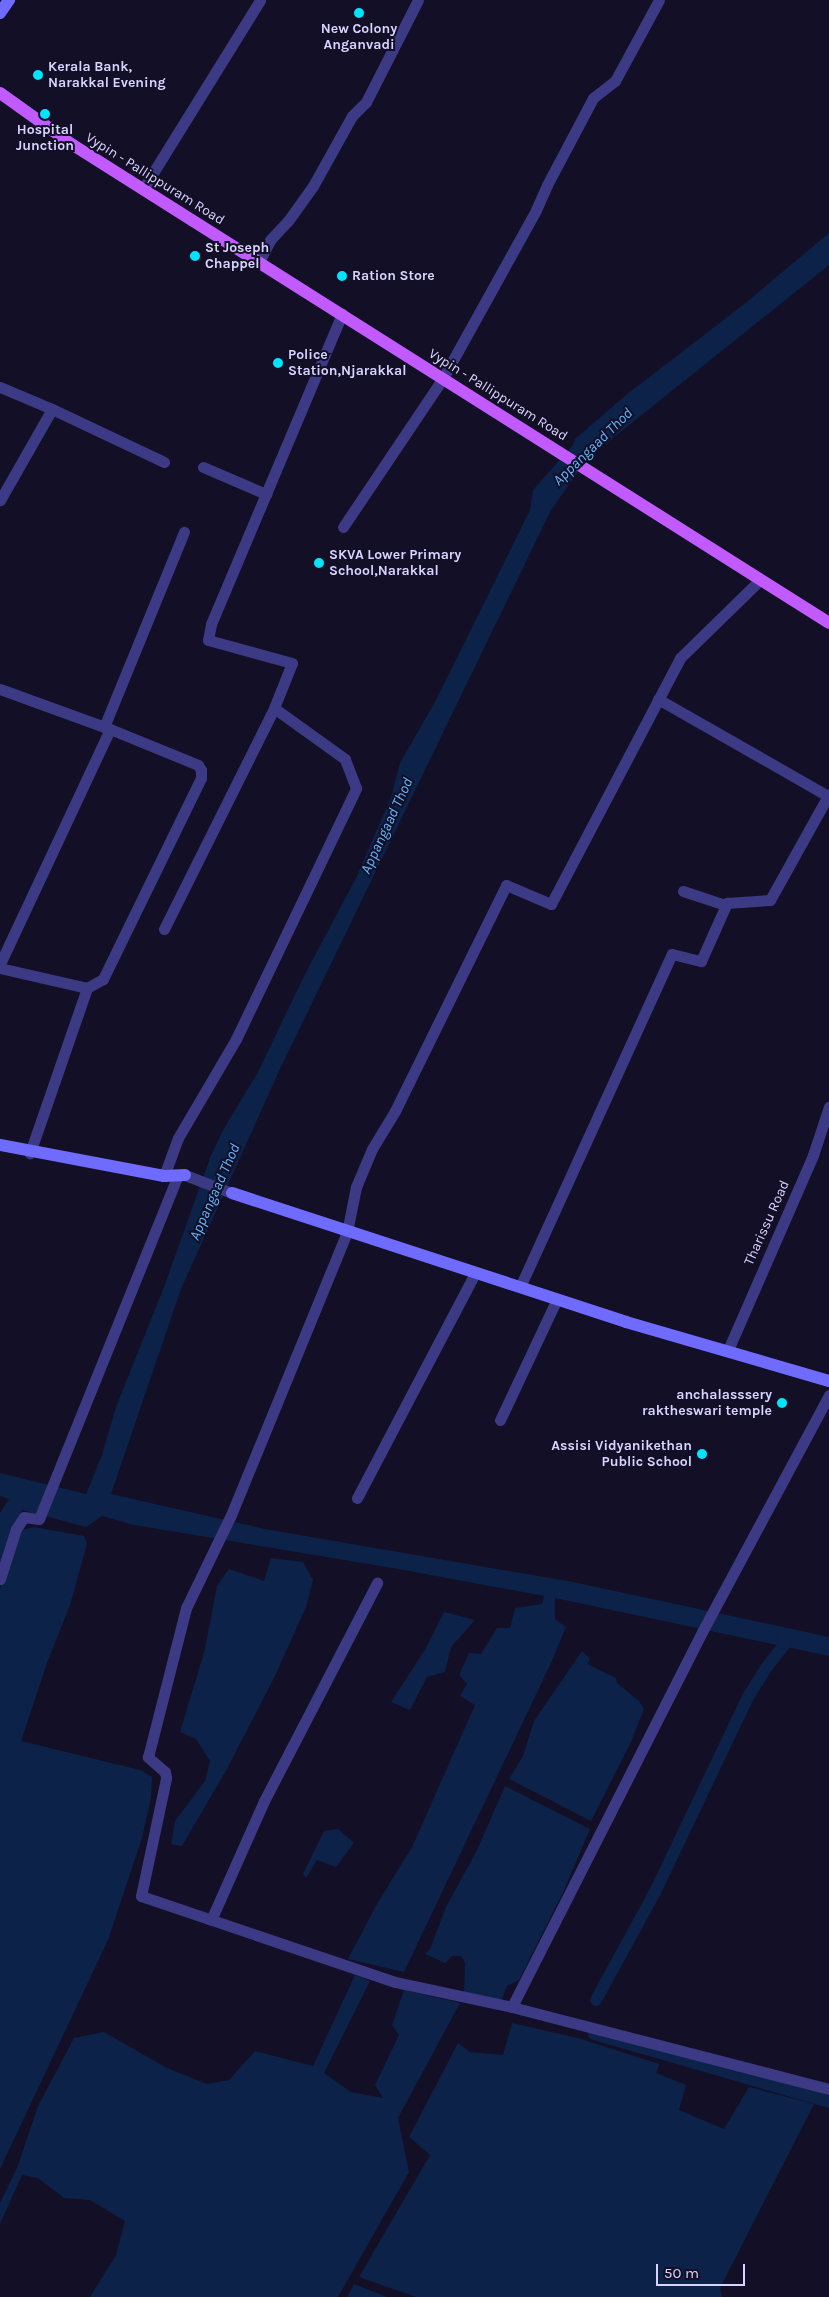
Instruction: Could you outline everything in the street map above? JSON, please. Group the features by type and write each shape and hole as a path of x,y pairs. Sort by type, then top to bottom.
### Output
{"main road":[{"name":"Vypin - Pallippuram Road","path":"0,92 73,145 829,623"}],"street":[{"path":"0,13 9,0"},
{"path":"144,189 260,0"},
{"path":"259,262 270,240 288,221 342,139 352,116 366,102 418,0"},
{"path":"343,526 443,378 536,210 546,185 593,98 615,80 659,0"},
{"path":"164,929 274,708 292,664 208,640 211,624 342,314"},
{"path":"0,387 52,409 164,462"},
{"path":"0,500 52,409"},
{"path":"203,467 266,494"},
{"path":"0,964 107,728 184,532"},
{"path":"760,580 680,658 551,904 506,885 395,1111 372,1149 356,1187 347,1232 231,1515 186,1608 148,1757 165,1772 166,1778 141,1896 394,1982 512,2007 829,2088"},
{"path":"0,689 107,728 198,765 202,770 200,778 102,979 87,988 30,1152"},
{"path":"658,699 828,795 770,900 727,903 725,905 683,891"},
{"path":"164,1176 178,1138 236,1039 356,788 345,760 274,708"},
{"path":"520,1287 672,954 701,961 727,903"},
{"path":"0,968 87,988"},
{"name":"Tharissu Road","path":"728,1350 813,1155 829,1107"},
{"path":"0,1145 164,1176 182,1175 347,1232 626,1322 728,1350 829,1381"},
{"path":"0,1579 20,1523 24,1517 39,1519 182,1175"},
{"path":"357,1498 475,1273"},
{"path":"500,1420 557,1299"},
{"path":"512,2007 702,1632 829,1395"},
{"path":"211,1920 264,1801 377,1583"}],"water":[{"name":"Appangaad Thod","path":"829,233 829,265 588,458 551,510 279,1071 181,1289 111,1494 265,1529 573,1582 829,1637 829,1656 555,1598 555,1619 566,1627 551,1663 404,1972 348,1959 377,1904 412,1847 475,1705 460,1696 467,1684 459,1675 469,1653 481,1654 497,1628 510,1628 515,1608 542,1604 544,1596 404,1570 134,1525 102,1516 86,1527 22,1510 0,1570 0,1513 9,1499 0,1496 0,1473 86,1494 102,1455 116,1407 164,1287 210,1158 223,1130 258,1072 304,976 356,878 391,797 400,763 436,700 530,510 533,490 573,445 575,439 626,395 743,305"},
{"path":"34,1527 84,1536 87,1544 70,1605 47,1663 21,1741 140,1770 152,1777 151,1798 142,1838 108,1940 0,2169 0,1588 22,1530"},
{"path":"271,1558 303,1562 313,1580 306,1607 275,1676 228,1767 182,1846 171,1844 175,1821 205,1781 210,1761 196,1739 180,1732 205,1649 217,1586 229,1569 264,1581"},
{"path":"444,1612 475,1620 451,1647 445,1672 427,1677 410,1710 391,1702 426,1648"},
{"path":"582,1651 590,1659 587,1664 616,1678 617,1683 639,1701 644,1709 631,1742 591,1821 509,1779 523,1756 534,1721"},
{"path":"505,1786 590,1829 565,1888 519,1980 507,1986 501,2001 464,1992 465,1963 461,1956 452,1956 445,1963 425,1954 430,1949 446,1907 477,1850"},
{"path":"338,1829 354,1843 336,1867 317,1860 306,1878 303,1874 324,1831"},
{"path":"355,1975 370,1981 324,2073 351,2092 383,2098 375,2085 399,2035 392,2025 404,1990 460,2003 398,2118 409,2172 338,2297 90,2297 116,2255 125,2221 90,2200 64,2198 38,2178 22,2175 0,2224 0,2203 17,2168 38,2106 74,2038 104,2032 167,2068 207,2084 229,2080 255,2051 313,2066"},
{"path":"512,2023 578,2038 659,2064 656,2073 686,2085 679,2110 724,2129 749,2087 814,2104 720,2288 722,2297 416,2297 359,2277 430,2155 409,2137 458,2043 470,2052 503,2055"},
{"path":"354,2284 387,2297 347,2297"}],"waterway":[{"path":"596,2000 655,1892 748,1697 766,1668 785,1644 782,1634"},
{"path":"594,2034 829,2102"}],"place":[{"name":"New Colony Anganvadi","path":"359,13"},
{"name":"Kerala Bank, Narakkal Evening","path":"38,75"},
{"name":"Hospital Junction","path":"45,114"},
{"name":"St Joseph Chappel","path":"195,256"},
{"name":"Ration Store","path":"342,276"},
{"name":"Police Station,Njarakkal","path":"278,363"},
{"name":"SKVA Lower Primary School,Narakkal","path":"319,563"},
{"name":"anchalasssery raktheswari temple","path":"782,1403"},
{"name":"Assisi Vidyanikethan Public School","path":"702,1454"}]}
